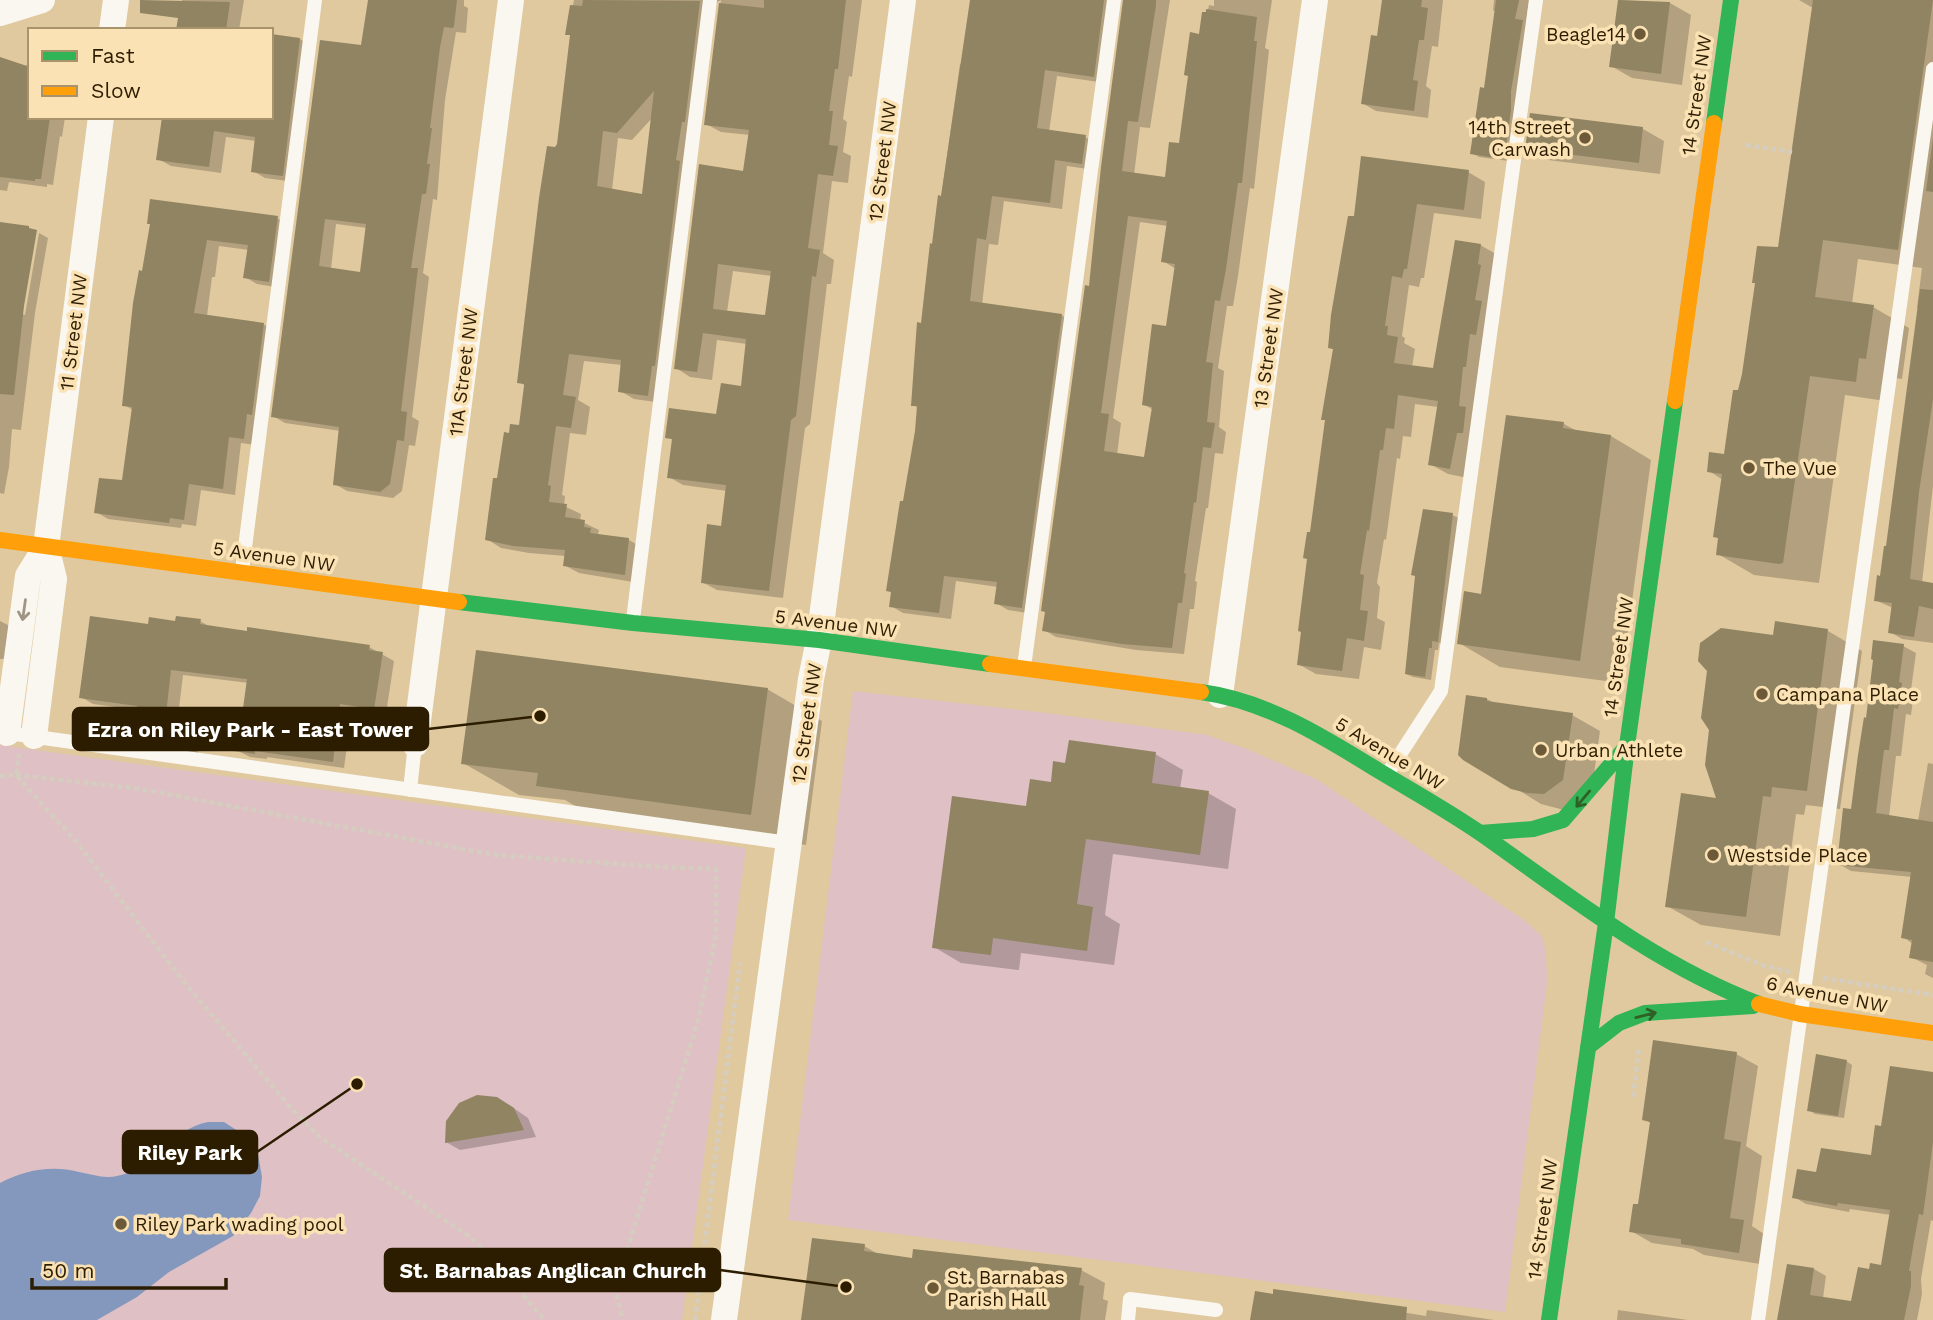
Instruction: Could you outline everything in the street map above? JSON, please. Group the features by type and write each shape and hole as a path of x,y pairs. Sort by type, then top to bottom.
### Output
{"street":[{"path":"0,13 43,0"},
{"path":"112,28 116,0"},
{"name":"11A Street NW","path":"415,744 511,0"},
{"name":"12 Street NW","path":"723,1320 767,991 819,640 903,0"},
{"name":"13 Street NW","path":"1220,695 1315,0"},
{"name":"14 Street NW","path":"1549,1320 1606,923 1627,746 1731,0"},
{"name":"11 Street NW","path":"16,734 54,579 46,547 101,119"},
{"name":"5 Avenue NW","path":"0,540 434,599 633,623 819,640 1220,695 1271,711 1319,734 1387,774 1480,833 1606,923"},
{"path":"1480,833 1517,831 1563,820 1627,746"},
{"name":"6 Avenue NW","path":"1606,923 1688,973 1763,1005 1800,1014 1933,1033"},
{"path":"1588,1047 1619,1023 1645,1013 1763,1005"}],"lane":[{"path":"242,573 315,0"},
{"path":"633,623 710,0"},
{"path":"1024,668 1114,0"},
{"path":"1387,774 1441,691 1536,0"},
{"path":"1758,1320 1933,69"},
{"path":"16,734 789,843"},
{"path":"410,790 415,744"},
{"path":"1128,1320 1130,1299 1216,1310"}],"path":[{"path":"1746,145 1792,152"},
{"path":"16,734 16,775 78,844 184,982 305,1122 321,1138 472,1238 545,1320"},
{"path":"0,776 16,775 134,788 495,855 716,869 716,935 698,1021 615,1289 623,1320"},
{"path":"1694,937 1762,965 1806,975 1933,995"},
{"path":"695,1320 740,963"},
{"path":"1633,1097 1639,1047 1648,1042"}],"shaded area":[{"path":"853,691 1207,735 1247,749 1318,780 1524,920 1542,936 1546,952 1547,983 1505,1312 788,1220"},
{"path":"0,745 746,848 682,1320 0,1320"}],"water":[{"name":"Riley Park wading pool","path":"208,1122 224,1122 244,1135 258,1154 262,1177 260,1196 233,1236 169,1272 137,1297 97,1320 0,1320 0,1183 29,1172 48,1169 102,1177 131,1172 183,1133"}],"building":[{"path":"140,0 230,2 226,28 176,28 178,18 140,13"},
{"path":"368,0 457,0 454,26 444,27 440,47 430,128 427,164 430,164 426,194 422,194 411,268 418,268 401,411 407,412 404,441 397,440 390,484 380,492 333,485 339,427 271,417 320,40 361,45","holes":["325,219 366,224 360,272 319,266"]},
{"path":"583,0 700,1 685,122 682,122 676,160 680,161 655,366 652,366 648,396 618,392 621,360 569,354 563,395 576,397 571,428 556,426 548,485 551,486 549,502 567,504 565,517 585,520 584,527 591,528 590,533 629,538 625,575 563,566 565,550 513,546 485,540 493,478 497,478 504,432 509,433 510,424 519,425 524,384 517,383 539,198 547,146 555,147 557,144 570,35 565,35 570,5 582,6","holes":["654,91 642,194 597,186 603,131 617,133"]},
{"path":"764,0 846,0 838,69 835,69 829,111 833,111 829,145 838,146 833,176 818,174 808,248 820,250 816,277 812,276 796,416 791,420 769,591 701,583 707,524 721,526 726,485 667,478 672,439 665,438 669,408 716,414 721,383 741,386 746,339 703,333 697,372 674,369 699,164 743,171 749,130 704,125 719,3 764,8","holes":["718,264 771,271 765,315 713,309"]},
{"path":"970,0 1104,0 1094,77 1045,70 1037,128 1086,135 1082,164 1055,160 1050,203 992,196 986,240 977,238 970,301 1062,314 1022,608 994,604 997,582 944,576 939,613 889,607 891,592 886,591 900,501 903,501 915,431 917,406 911,406 917,322 921,323 930,243 932,244 938,195 941,196"},
{"path":"1123,0 1156,0 1156,5 1138,122 1128,121 1122,171 1165,177 1169,142 1179,143 1188,76 1184,75 1190,32 1199,34 1202,12 1206,12 1206,9 1257,17 1254,41 1257,41 1242,183 1238,183 1226,269 1220,301 1215,300 1206,362 1213,363 1207,422 1215,423 1211,448 1203,447 1182,603 1178,603 1172,648 1122,644 1042,631 1045,612 1041,611 1085,285 1089,286 1101,167","holes":["1128,216 1167,221 1161,262 1175,264 1166,326 1152,324 1142,405 1152,407 1144,457 1104,451 1109,414 1101,413"]},
{"path":"1382,0 1422,0 1421,7 1428,8 1424,40 1419,40 1413,80 1418,81 1414,111 1361,104 1371,35 1377,36"},
{"path":"1496,0 1519,0 1515,19 1523,20 1503,159 1470,154 1480,87 1484,88"},
{"name":"Beagle14","path":"1618,0 1670,2 1661,74 1609,67"},
{"path":"1813,0 1933,0 1898,250 1823,240 1815,297 1874,305 1866,359 1859,358 1856,382 1810,376 1783,563 1779,564 1716,555 1718,538 1713,537 1722,474 1707,472 1709,452 1724,454 1733,390 1738,390 1742,374 1755,283 1752,283 1757,246 1778,247"},
{"path":"273,34 300,38 283,176 251,172 255,137 214,131 209,167 156,160 162,119 273,119"},
{"path":"0,57 28,66 28,119 50,119 41,179 35,181 0,177"},
{"name":"14th Street Carwash","path":"1530,113 1643,127 1639,163 1525,149"},
{"path":"1933,138 1933,192 1926,191"},
{"path":"1361,156 1469,170 1464,210 1417,204 1407,269 1404,269 1402,278 1392,276 1385,326 1388,326 1387,335 1398,337 1394,363 1433,368 1455,240 1481,244 1478,264 1481,265 1475,300 1482,301 1476,335 1470,334 1466,367 1463,367 1459,406 1466,407 1463,433 1457,433 1450,469 1428,465 1438,401 1398,395 1394,429 1386,428 1383,450 1380,450 1360,574 1364,575 1360,610 1368,611 1364,641 1347,638 1342,671 1297,665 1301,632 1298,631 1307,559 1303,558 1307,532 1310,532 1325,420 1321,420 1333,349 1328,348 1331,315 1348,216 1354,216"},
{"path":"150,199 278,216 269,282 243,278 248,245 207,240 194,313 264,323 252,415 247,414 244,439 229,437 223,489 189,484 184,520 170,518 169,523 94,513 99,478 122,480 132,407 122,406 133,303 150,224 147,224"},
{"path":"0,222 29,226 37,230 24,306 14,395 0,394"},
{"path":"1920,289 1933,290 1933,399 1910,579 1933,583 1933,609 1919,606 1914,637 1888,633 1892,603 1874,601 1877,575 1880,576 1886,546"},
{"path":"1506,415 1564,422 1563,428 1611,435 1580,661 1457,644 1464,591 1481,594"},
{"path":"1423,509 1453,513 1438,642 1432,641 1432,648 1429,648 1425,677 1405,674 1415,576 1411,575"},
{"path":"90,616 148,624 149,617 175,621 176,616 201,619 200,624 247,631 247,627 370,645 369,650 383,652 374,709 340,704 333,762 255,751 255,754 236,751 236,747 187,741 186,748 133,741 137,706 79,698","holes":["171,670 247,679 241,723 166,714"]},
{"name":"Campana Place","path":"1775,621 1828,629 1807,791 1772,787 1771,797 1763,796 1746,917 1665,907 1681,793 1716,798 1705,765 1709,730 1701,718 1707,671 1698,661 1700,643 1721,628 1773,635"},
{"path":"1873,640 1904,644 1898,709 1894,708 1889,750 1884,750 1876,813 1933,822 1933,962 1909,958 1912,940 1901,938 1911,872 1837,865 1843,808 1851,809 1864,717 1866,718"},
{"path":"476,650 768,688 751,815 536,786 538,773 461,764"},
{"path":"1466,695 1487,698 1487,701 1573,713 1563,780 1544,794 1527,793 1511,789 1463,760 1458,755"},
{"path":"1069,740 1156,752 1152,783 1209,791 1200,855 1086,839 1077,904 1093,907 1087,951 993,938 991,955 932,948 952,796 1026,806 1030,779 1051,782 1053,761 1065,763"},
{"path":"1653,1040 1737,1052 1724,1139 1741,1142 1730,1218 1744,1220 1739,1253 1681,1244 1681,1239 1629,1232 1633,1204 1638,1204 1650,1122 1642,1120"},
{"path":"1816,1054 1847,1060 1838,1116 1807,1111"},
{"path":"1890,1066 1933,1072 1933,1142 1923,1215 1919,1214 1909,1271 1911,1286 1904,1320 1777,1320 1787,1264 1814,1268 1810,1295 1851,1301 1858,1267 1869,1269 1870,1263 1881,1265 1890,1210 1838,1203 1837,1206 1792,1198 1797,1169 1816,1172 1821,1148 1871,1155 1875,1125 1881,1126"},
{"path":"477,1095 497,1097 514,1108 524,1130 445,1143 446,1121 459,1103"},
{"path":"812,1238 865,1244 864,1251 912,1258 913,1249 1082,1268 1079,1285 1084,1286 1080,1320 801,1320"},
{"path":"1273,1289 1407,1307 1406,1320 1250,1320 1255,1291 1273,1294"}],"traffic: fast":[{"path":"1714,123 1731,0"},
{"path":"1549,1320 1606,923 1627,746 1675,401"},
{"path":"459,602 633,623 819,640 990,664"},
{"path":"1201,692 1249,703 1316,733 1458,818 1650,950 1685,970 1759,1004"},
{"path":"1480,833 1533,829 1563,820 1627,746"},
{"path":"1588,1047 1619,1023 1645,1013 1753,1006"}],"traffic: slow":[{"path":"1675,401 1714,123"},
{"path":"0,540 459,602"},
{"path":"990,664 1201,692"},
{"path":"1759,1004 1800,1014 1933,1033"}],"place":[{"name":"Beagle14","path":"1640,34"},
{"name":"14th Street Carwash","path":"1585,138"},
{"name":"The Vue","path":"1749,468"},
{"name":"Campana Place","path":"1762,694"},
{"name":"Ezra on Riley Park - East Tower","path":"540,716"},
{"name":"Urban Athlete","path":"1541,750"},
{"name":"Westside Place","path":"1713,855"},
{"name":"Riley Park","path":"357,1084"},
{"name":"Riley Park wading pool","path":"121,1224"},
{"name":"St. Barnabas Anglican Church","path":"846,1287"},
{"name":"St. Barnabas Parish Hall","path":"933,1288"}]}
